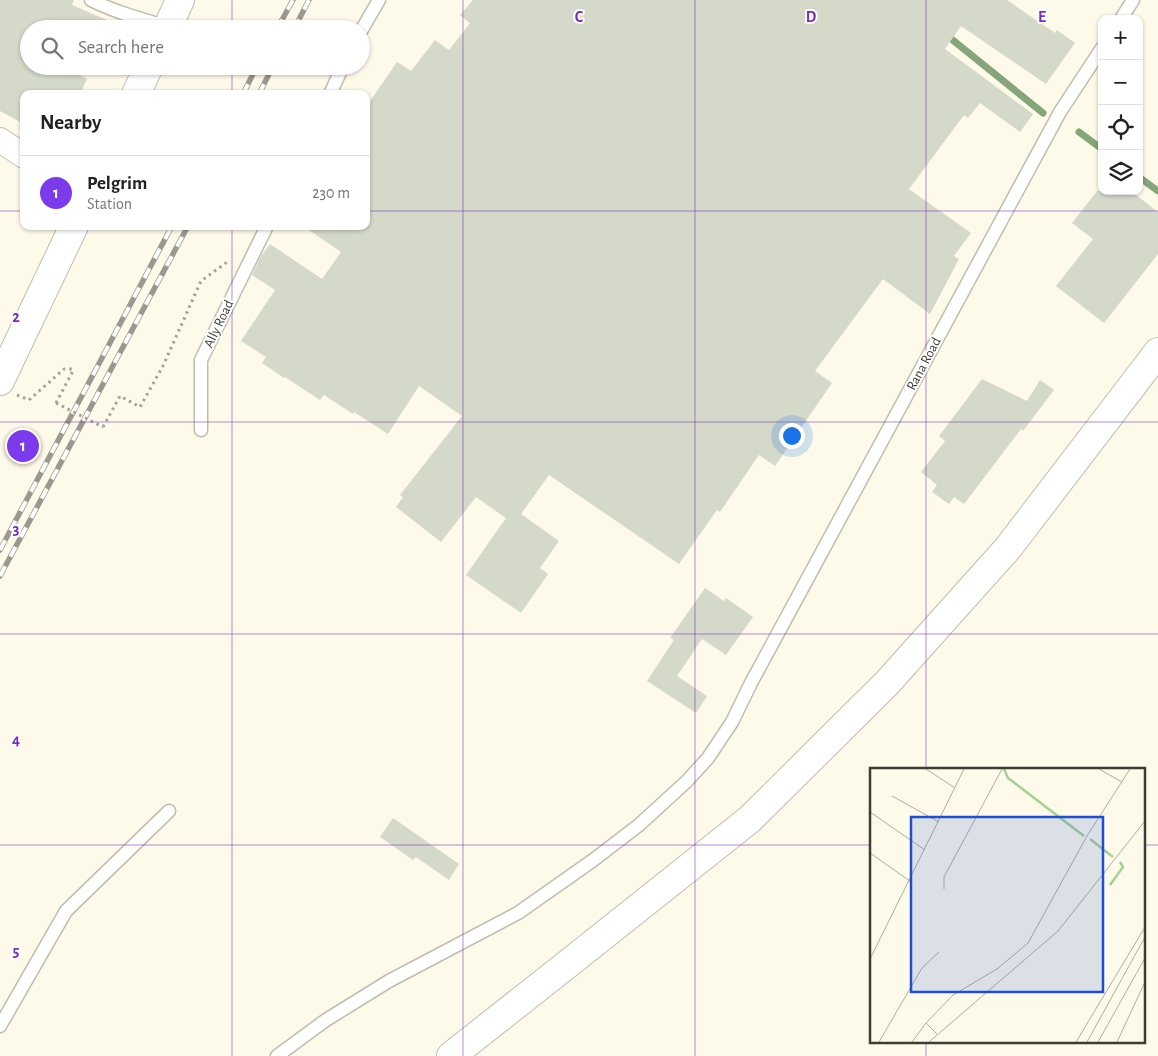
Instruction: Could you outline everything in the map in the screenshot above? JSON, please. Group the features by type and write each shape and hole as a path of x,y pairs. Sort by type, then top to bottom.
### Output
{"main road":[{"path":"171,20 180,0"},
{"path":"138,90 145,75"},
{"path":"7,387 72,230"},
{"path":"450,1056 750,819 887,683 1008,548 1158,352"}],"street":[{"path":"0,140 20,153"}],"lane":[{"path":"91,0 141,20"},
{"path":"367,20 379,0"},
{"path":"1124,15 1133,0"},
{"name":"Rana Road","path":"276,1056 326,1020 389,981 518,913 639,825 687,781 708,758 732,722 751,683 1060,112 1098,54"},
{"path":"332,90 339,75"},
{"name":"Ally Road","path":"202,430 202,360 265,230"},
{"path":"0,1026 66,911 169,811"}],"path":[{"path":"7,387 29,400 64,369 74,369 56,403 103,427 120,396 140,407 163,366 201,281 260,240"}],"building":[{"path":"0,0 74,0 72,5 107,20 20,20 20,75 79,75 87,79 82,90 20,90 20,122 0,111"},
{"path":"473,0 1007,0 1055,33 1057,30 1075,43 1046,84 961,26 945,49 1033,114 1020,132 980,103 968,118 964,115 909,189 971,233 954,256 959,259 930,314 883,279 815,371 832,383 775,466 759,455 720,512 717,510 679,564 549,475 521,514 559,541 540,568 548,574 521,613 466,575 506,518 476,497 441,542 396,507 403,497 400,495 462,416 419,386 388,434 324,395 320,400 284,378 262,363 266,357 241,341 275,290 252,275 261,256 270,244 322,279 341,252 309,230 370,230 370,101 397,62 411,71 435,40 449,50 470,23 460,15"},
{"path":"1097,191 1098,195 1136,195 1158,212 1158,254 1104,323 1056,286 1093,239 1072,223"},
{"path":"982,379 1027,401 1040,380 1054,390 1023,431 1021,429 964,504 954,497 949,504 932,492 937,485 921,472 945,441 939,436"},
{"path":"705,588 724,601 726,598 753,617 726,655 702,639 677,676 707,696 696,713 647,681 674,640 670,638"},
{"path":"393,818 459,864 449,880 416,857 413,860 380,837"}],"waterway":[{"path":"944,33 1043,113"},
{"path":"1079,132 1098,146"},
{"path":"1143,180 1158,191"}],"railway":[{"path":"282,20 293,0"},
{"path":"299,20 309,0"},
{"path":"245,90 252,75"},
{"path":"261,90 268,75"},
{"path":"0,550 170,230"},
{"path":"0,576 186,230"}],"place":[{"name":"Pelgrim","path":"23,446"}]}
